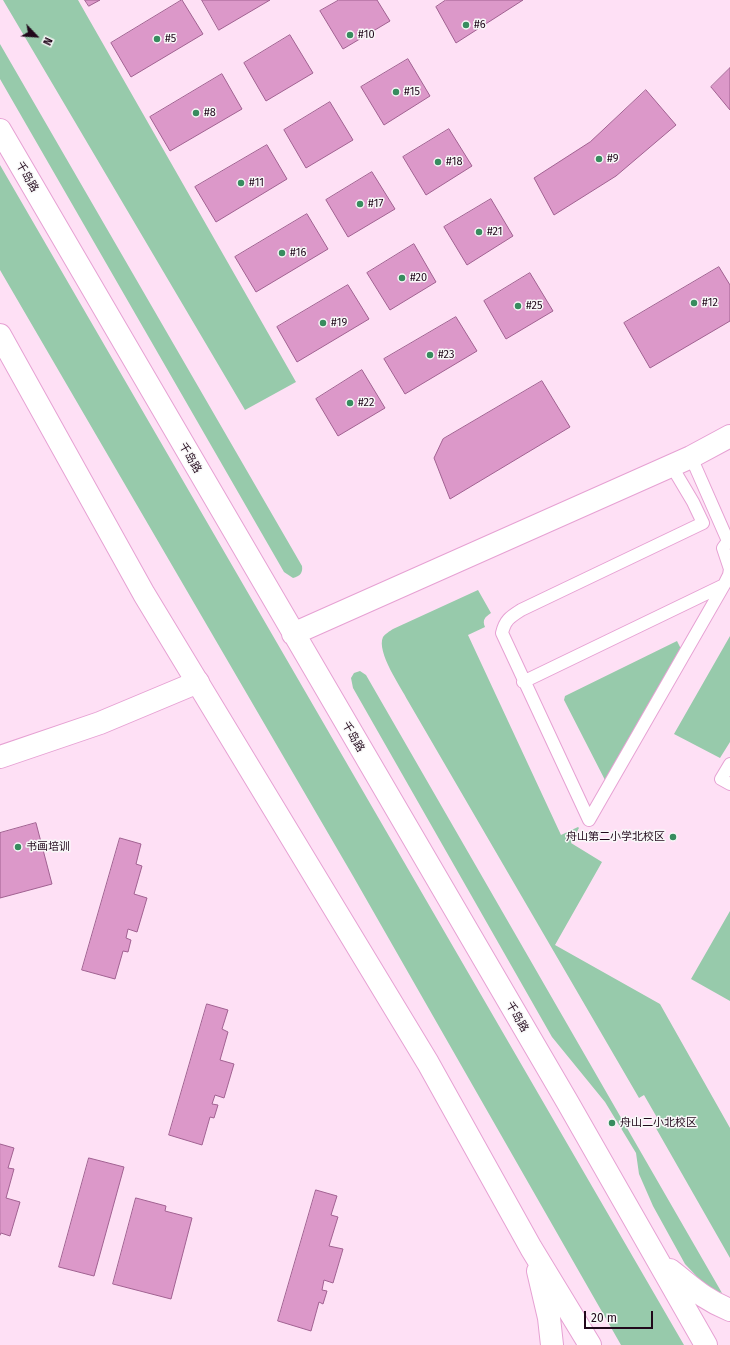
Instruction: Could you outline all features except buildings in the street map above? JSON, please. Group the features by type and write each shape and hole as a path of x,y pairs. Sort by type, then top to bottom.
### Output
{"street":[{"name":"千岛路","path":"0,130 564,1096 706,1345"},
{"path":"0,334 144,594 428,1062 532,1248 590,1345"},
{"path":"293,634 681,461 729,437"},
{"path":"0,758 100,723 198,682"},
{"path":"532,1248 546,1305 552,1345"},
{"path":"657,1259 690,1288 713,1303 730,1310"}],"lane":[{"path":"681,461 728,541 723,548 730,569 729,575 590,820 523,682 502,633 507,618 521,610 703,523 693,502 681,461"},
{"path":"523,682 724,585"},
{"path":"730,764 721,779 730,784"}],"green space":[{"path":"3,0 78,0 296,382 245,410"},
{"path":"0,44 302,566 301,572 298,576 293,578 284,572 0,79"},
{"path":"0,165 684,1345 621,1345 353,876 0,270"},
{"path":"478,590 491,613 485,619 485,627 468,635 561,835 578,827 579,828 571,843 602,862 555,945 660,1004 730,1128 730,1258 653,1123 659,1121 644,1095 639,1098 395,679 386,660 383,651 383,637 393,629"},
{"path":"730,636 730,742 720,758 674,734"},
{"path":"677,641 681,649 606,782 564,700 565,696"},
{"path":"360,671 366,675 722,1293 715,1291 704,1284 685,1264 653,1206 639,1174 636,1153 605,1102 552,1037 353,688 351,678 354,673"},
{"path":"730,911 730,1001 691,979"}],"place":[{"name":"#6","path":"466,25"},
{"name":"#10","path":"350,35"},
{"name":"#5","path":"157,39"},
{"name":"#15","path":"396,92"},
{"name":"#8","path":"196,113"},
{"name":"#9","path":"599,159"},
{"name":"#18","path":"438,162"},
{"name":"#11","path":"241,183"},
{"name":"#17","path":"360,204"},
{"name":"#21","path":"479,232"},
{"name":"#16","path":"282,253"},
{"name":"#20","path":"402,278"},
{"name":"#12","path":"694,303"},
{"name":"#25","path":"518,306"},
{"name":"#19","path":"323,323"},
{"name":"#23","path":"430,355"},
{"name":"#22","path":"350,403"},
{"name":"舟山第二小学北校区","path":"673,837"},
{"name":"书画培训","path":"18,847"},
{"name":"舟山二小北校区","path":"612,1123"}]}
